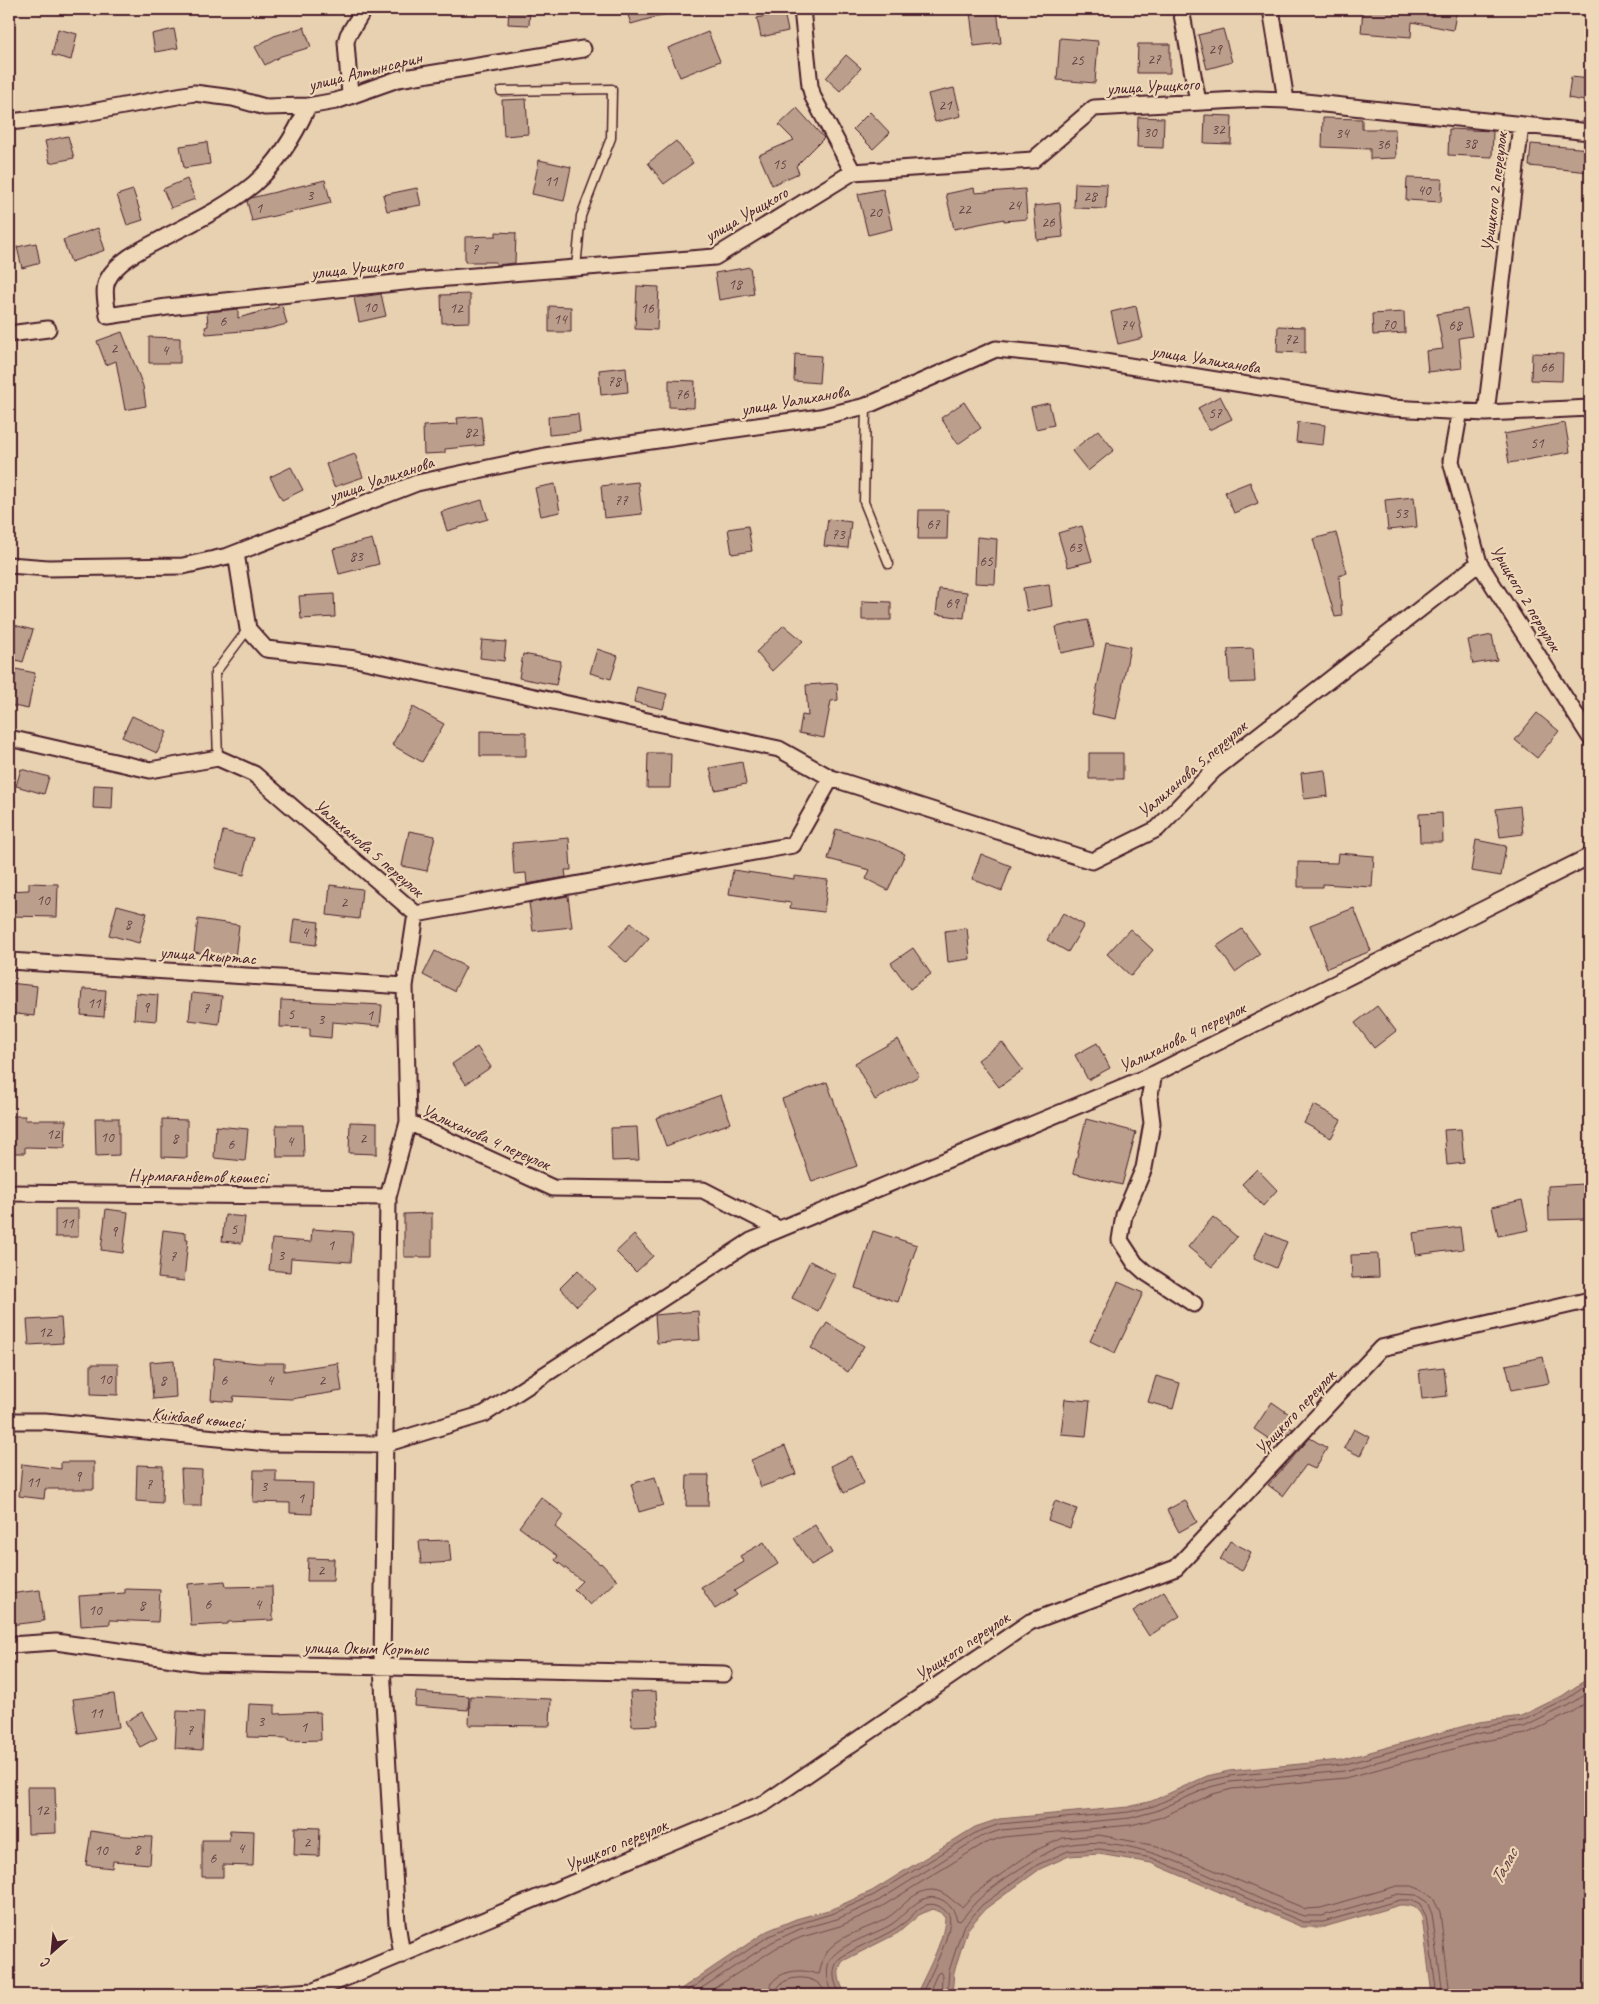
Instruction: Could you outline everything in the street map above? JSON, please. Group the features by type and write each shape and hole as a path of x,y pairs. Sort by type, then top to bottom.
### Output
{"street":[{"path":"350,95 346,42 348,35 364,9"},
{"path":"802,9 812,97 853,172"},
{"path":"1181,9 1198,102"},
{"path":"1271,9 1286,100"},
{"name":"улица Алтынсарин","path":"9,122 75,115 194,93 233,98 265,107 308,106 336,101 398,79 583,49"},
{"name":"улица Урицкого","path":"308,106 296,132 277,160 254,183 230,202 131,255 108,277 105,294 108,316 167,307 413,281 715,257 853,172 1034,160 1094,108 1198,102 1286,100 1590,132"},
{"name":"Урицкого 2 переулок","path":"1486,413 1521,125"},
{"path":"9,334 48,328"},
{"name":"улица Уалиханова","path":"9,565 48,568 184,566 236,553 417,483 545,456 820,418 866,406 996,349 1067,356 1390,408 1460,410 1486,413 1590,408"},
{"name":"Урицкого 2 переулок","path":"1460,410 1451,461 1479,563 1590,736"},
{"path":"236,553 248,629"},
{"name":"Уалиханова 5 переулок","path":"248,629 266,650 356,659 779,749 830,778 1092,861 1157,828 1214,770 1479,563"},
{"path":"9,738 150,770 218,758"},
{"name":"Уалиханова 5 переулок","path":"218,758 254,774 416,914 793,845 830,778"},
{"name":"Уалиханова 4 переулок","path":"385,1444 484,1414 751,1241 1154,1074 1590,856"},
{"name":"Уалиханова 4 переулок","path":"416,914 405,986 408,1122 553,1188 703,1190 779,1229"},
{"name":"улица Акыртас","path":"9,961 405,986"},
{"path":"1154,1074 1149,1099 1152,1122 1144,1168 1124,1215 1120,1240 1140,1268 1194,1304"},
{"path":"402,1955 398,1923 382,1667 388,1196 408,1122"},
{"name":"Нұрмағанбетов көшесі","path":"9,1192 388,1196"},
{"name":"Урицкого переулок","path":"247,1995 314,1992 765,1804 1030,1622 1176,1568 1381,1348 1590,1300"},
{"name":"Киікбаев көшесі","path":"9,1421 45,1421 267,1443 385,1444"},
{"name":"улица Окым Кортыс","path":"9,1645 56,1642 201,1663 724,1674"}],"lane":[{"path":"501,91 612,90 611,138 580,216 576,268"},
{"path":"866,406 864,502 889,564"},
{"path":"218,758 215,673 248,629"}],"water":[{"name":"Талас","path":"1590,1677 1590,1995 1432,1995 1422,1917 1418,1910 1413,1907 1400,1905 1324,1927 1302,1927 1151,1863 1099,1854 1069,1856 1040,1869 985,1909 967,1930 954,1972 952,1995 916,1995 934,1957 944,1927 945,1918 940,1912 932,1909 919,1915 898,1933 843,1961 839,1974 840,1982 846,1995 820,1996 798,1989 783,1995 672,1995 767,1931 796,1919 832,1909 872,1891 975,1827 999,1819 1128,1807 1152,1801 1207,1776 1229,1771 1341,1760 1479,1722 1521,1716 1562,1696"}],"building":[{"path":"509,9 530,9 529,25 508,24"},
{"path":"626,9 670,9 670,13 631,24"},
{"path":"997,9 1001,43 974,46 970,12"},
{"path":"1363,9 1457,9 1453,30 1412,22 1411,37 1361,33"},
{"path":"784,12 788,31 761,37 757,18"},
{"path":"304,27 311,47 281,56 265,65 255,47 274,36"},
{"path":"58,29 77,34 71,60 52,55"},
{"path":"174,29 178,48 155,52 152,34"},
{"path":"1223,29 1232,62 1207,69 1198,35"},
{"path":"708,32 720,61 680,77 668,48"},
{"path":"1060,38 1098,41 1095,83 1057,80"},
{"path":"1138,44 1170,44 1170,73 1137,73"},
{"path":"846,55 861,68 840,91 826,78"},
{"path":"1571,77 1590,79 1590,102 1568,98"},
{"path":"954,88 961,116 935,122 928,94"},
{"path":"526,99 528,134 504,136 502,100"},
{"path":"797,108 824,138 796,166 799,173 772,185 759,155 794,140 779,125"},
{"path":"870,112 890,133 873,149 853,129"},
{"path":"1205,115 1232,116 1231,144 1204,143"},
{"path":"1138,117 1164,118 1163,148 1137,147"},
{"path":"1323,118 1362,119 1362,129 1395,129 1396,158 1370,159 1370,149 1322,147"},
{"path":"1449,129 1493,131 1492,157 1448,155"},
{"path":"68,136 74,158 50,163 45,141"},
{"path":"676,141 693,163 664,184 648,163"},
{"path":"207,142 210,164 184,168 180,146"},
{"path":"1531,144 1590,149 1590,172 1529,166"},
{"path":"539,160 571,167 564,201 532,194"},
{"path":"1407,178 1442,179 1441,202 1406,200"},
{"path":"187,179 195,199 171,208 163,189"},
{"path":"325,180 331,203 252,221 247,201 251,198"},
{"path":"1075,183 1107,184 1106,209 1074,208"},
{"path":"417,188 421,205 387,211 383,195"},
{"path":"974,188 975,193 1025,189 1027,219 1004,221 1004,219 954,229 946,194"},
{"path":"883,189 892,229 868,235 858,194"},
{"path":"133,190 143,220 127,225 117,195"},
{"path":"1060,203 1063,237 1037,240 1034,206"},
{"path":"98,228 105,250 71,262 63,240"},
{"path":"496,232 516,233 515,263 496,265 496,262 465,262 465,237 496,236"},
{"path":"36,243 40,263 22,268 17,247"},
{"path":"750,267 754,294 719,300 715,273"},
{"path":"637,286 659,287 657,330 635,329"},
{"path":"381,294 386,316 359,322 354,298"},
{"path":"470,294 470,322 442,323 441,295"},
{"path":"282,306 287,324 267,329 206,334 205,327 208,326 207,312 238,309 238,318"},
{"path":"549,306 571,307 571,332 549,332"},
{"path":"1136,306 1143,338 1118,344 1111,312"},
{"path":"1467,309 1472,336 1459,338 1462,368 1428,372 1426,351 1443,349 1437,314"},
{"path":"1404,312 1405,333 1373,335 1372,314"},
{"path":"1278,326 1305,327 1305,353 1277,352"},
{"path":"122,332 143,386 146,406 125,410 116,361 106,365 97,341"},
{"path":"149,337 180,338 180,363 149,363"},
{"path":"1532,353 1563,354 1562,381 1531,380"},
{"path":"795,354 821,356 819,383 794,381"},
{"path":"626,367 628,392 601,395 599,370"},
{"path":"669,380 695,381 694,408 669,407"},
{"path":"1220,396 1232,419 1209,430 1198,408"},
{"path":"964,402 981,428 958,444 941,418"},
{"path":"1049,403 1054,425 1036,429 1031,407"},
{"path":"578,414 580,432 549,435 548,417"},
{"path":"481,416 484,445 445,449 445,453 424,454 423,426 458,424 457,418"},
{"path":"1298,422 1325,425 1323,445 1296,442"},
{"path":"1565,423 1570,452 1509,463 1504,434"},
{"path":"1098,430 1114,450 1088,471 1072,451"},
{"path":"355,454 363,477 334,487 326,464"},
{"path":"291,467 303,490 282,500 270,477"},
{"path":"638,482 642,514 604,518 601,486"},
{"path":"1250,482 1258,503 1234,513 1225,492"},
{"path":"555,484 560,512 541,516 535,488"},
{"path":"1414,497 1417,527 1388,530 1385,500"},
{"path":"482,500 488,519 447,531 441,512"},
{"path":"919,510 948,510 947,539 918,539"},
{"path":"828,519 851,522 848,548 824,546"},
{"path":"748,526 752,551 732,554 728,529"},
{"path":"1082,526 1092,561 1068,567 1058,533"},
{"path":"1336,533 1347,573 1339,576 1342,616 1335,617 1313,539"},
{"path":"977,537 997,539 995,584 975,583"},
{"path":"372,539 379,564 339,574 333,549"},
{"path":"1049,584 1052,606 1027,611 1023,588"},
{"path":"939,589 967,592 964,618 936,614"},
{"path":"334,594 335,617 301,619 299,596"},
{"path":"862,601 891,602 891,620 862,620"},
{"path":"1088,620 1094,646 1061,653 1056,627"},
{"path":"14,625 33,630 23,662 9,658 9,643"},
{"path":"784,625 803,641 772,671 756,652"},
{"path":"1492,635 1497,660 1473,664 1468,640"},
{"path":"482,640 506,642 504,661 480,658"},
{"path":"1106,642 1130,647 1116,719 1092,714"},
{"path":"1253,648 1255,682 1230,683 1228,649"},
{"path":"597,649 618,656 611,679 590,673"},
{"path":"523,654 561,661 556,685 519,678"},
{"path":"11,668 35,673 28,709 9,705"},
{"path":"837,683 838,700 831,701 824,738 799,733 802,715 808,716 806,685"},
{"path":"637,687 667,694 663,709 634,702"},
{"path":"413,707 444,724 422,762 392,745"},
{"path":"1537,713 1559,731 1537,758 1515,740"},
{"path":"132,716 167,732 157,753 122,737"},
{"path":"480,731 526,732 526,756 480,756"},
{"path":"648,753 671,753 670,788 647,788"},
{"path":"1089,753 1123,753 1123,779 1089,779"},
{"path":"742,762 746,784 715,790 710,768"},
{"path":"21,769 49,777 44,794 16,786"},
{"path":"1325,770 1328,796 1304,799 1301,773"},
{"path":"94,785 113,786 112,809 93,808"},
{"path":"1520,806 1523,834 1500,837 1496,809"},
{"path":"1442,813 1443,842 1420,842 1419,814"},
{"path":"836,829 876,840 905,854 888,890 866,879 870,870 828,859"},
{"path":"223,831 253,838 244,875 215,868"},
{"path":"409,831 435,836 427,871 402,866"},
{"path":"569,838 571,870 565,870 566,877 527,884 526,873 514,874 512,843"},
{"path":"1476,840 1506,846 1501,876 1471,871"},
{"path":"1338,853 1374,856 1372,887 1323,884 1323,887 1298,887 1298,862 1337,863"},
{"path":"981,854 1011,866 1002,891 972,879"},
{"path":"733,870 794,879 794,876 828,880 824,912 790,908 791,903 729,894"},
{"path":"29,883 58,884 57,917 9,916 9,891 29,890"},
{"path":"330,885 362,889 359,919 327,915"},
{"path":"568,896 572,927 533,931 529,903"},
{"path":"117,905 147,913 139,943 109,935"},
{"path":"1354,908 1371,951 1327,968 1310,925"},
{"path":"1063,913 1084,925 1068,952 1047,940"},
{"path":"198,919 239,925 235,958 194,952"},
{"path":"294,919 319,922 316,945 291,942"},
{"path":"631,923 649,938 627,963 609,947"},
{"path":"967,928 970,959 948,962 945,931"},
{"path":"1130,929 1153,950 1131,976 1107,954"},
{"path":"1242,929 1260,954 1235,972 1217,946"},
{"path":"913,948 931,974 910,989 891,963"},
{"path":"435,951 466,967 454,991 423,975"},
{"path":"9,983 37,986 34,1016 9,1013"},
{"path":"83,989 106,990 104,1017 81,1015"},
{"path":"136,993 158,995 156,1021 134,1019"},
{"path":"192,993 222,996 219,1024 189,1020"},
{"path":"281,1000 382,1005 380,1026 332,1022 331,1038 310,1036 310,1028 280,1027"},
{"path":"1377,1006 1396,1031 1374,1048 1355,1023"},
{"path":"898,1039 919,1076 875,1100 855,1063"},
{"path":"1002,1042 1023,1070 999,1087 978,1060"},
{"path":"1097,1043 1110,1068 1088,1080 1075,1055"},
{"path":"477,1047 491,1067 466,1084 452,1064"},
{"path":"827,1082 857,1166 812,1182 782,1099"},
{"path":"721,1095 731,1123 666,1146 656,1118"},
{"path":"1314,1105 1341,1120 1331,1138 1304,1123"},
{"path":"9,1116 25,1116 25,1120 66,1120 65,1148 25,1147 25,1153 9,1153"},
{"path":"95,1118 119,1118 119,1155 96,1156"},
{"path":"162,1119 187,1120 187,1158 162,1157"},
{"path":"1086,1119 1136,1132 1122,1185 1073,1173"},
{"path":"350,1122 377,1123 377,1154 349,1153"},
{"path":"276,1125 303,1125 304,1157 277,1157"},
{"path":"216,1126 248,1129 245,1161 214,1158"},
{"path":"637,1127 639,1160 612,1161 611,1128"},
{"path":"1461,1129 1464,1163 1447,1165 1444,1130"},
{"path":"1257,1169 1277,1190 1263,1206 1242,1184"},
{"path":"1584,1184 1586,1219 1549,1220 1548,1186"},
{"path":"1522,1200 1529,1230 1498,1236 1492,1207"},
{"path":"55,1209 78,1209 78,1237 55,1237"},
{"path":"106,1209 128,1212 123,1253 101,1250"},
{"path":"432,1213 432,1257 404,1257 404,1214"},
{"path":"225,1215 245,1217 242,1243 222,1241"},
{"path":"1213,1217 1237,1237 1212,1267 1188,1247"},
{"path":"1460,1227 1463,1249 1416,1255 1413,1233"},
{"path":"312,1229 353,1232 351,1262 291,1258 290,1272 269,1270 272,1239 311,1242"},
{"path":"163,1230 186,1233 186,1239 188,1239 184,1281 158,1278"},
{"path":"873,1231 917,1245 898,1302 855,1288"},
{"path":"1265,1232 1287,1242 1276,1268 1254,1258"},
{"path":"634,1235 653,1256 636,1272 616,1252"},
{"path":"1378,1254 1379,1277 1352,1278 1351,1255"},
{"path":"810,1261 836,1275 818,1311 792,1298"},
{"path":"578,1270 595,1289 577,1306 560,1288"},
{"path":"1118,1282 1143,1293 1115,1353 1090,1341"},
{"path":"698,1311 700,1340 657,1343 655,1315"},
{"path":"61,1318 63,1343 29,1345 27,1320"},
{"path":"827,1323 864,1346 848,1372 811,1348"},
{"path":"1543,1357 1549,1383 1512,1390 1506,1365"},
{"path":"214,1358 257,1363 284,1363 284,1371 338,1363 342,1391 291,1399 234,1396 233,1402 211,1400"},
{"path":"174,1360 176,1397 153,1399 150,1362"},
{"path":"91,1364 118,1364 118,1395 91,1394"},
{"path":"1444,1367 1447,1396 1422,1399 1419,1370"},
{"path":"1156,1376 1180,1383 1173,1409 1148,1402"},
{"path":"1065,1399 1090,1401 1086,1436 1061,1434"},
{"path":"1272,1402 1292,1416 1286,1425 1293,1429 1278,1445 1254,1429"},
{"path":"1354,1429 1369,1437 1360,1456 1344,1448"},
{"path":"1310,1438 1327,1448 1315,1469 1306,1465 1283,1496 1268,1485"},
{"path":"785,1446 796,1474 761,1487 751,1460"},
{"path":"851,1456 864,1483 844,1493 831,1466"},
{"path":"61,1462 94,1462 94,1489 45,1489 44,1499 19,1496 22,1464 61,1469"},
{"path":"137,1465 163,1466 162,1503 136,1501"},
{"path":"181,1469 202,1470 201,1506 183,1506"},
{"path":"254,1470 276,1470 276,1482 313,1483 312,1514 290,1513 290,1503 253,1502"},
{"path":"687,1475 709,1475 708,1506 686,1506"},
{"path":"655,1477 663,1505 639,1512 631,1484"},
{"path":"541,1497 564,1515 555,1527 601,1563 617,1580 590,1605 574,1589 582,1581 555,1560 558,1556 519,1527"},
{"path":"1185,1500 1197,1522 1179,1532 1167,1510"},
{"path":"1055,1501 1077,1509 1070,1528 1048,1520"},
{"path":"815,1525 832,1553 811,1565 794,1538"},
{"path":"449,1540 451,1562 421,1564 419,1541"},
{"path":"1230,1541 1251,1552 1242,1571 1220,1560"},
{"path":"764,1542 778,1564 734,1591 737,1595 715,1609 701,1587 744,1562 740,1556"},
{"path":"308,1558 334,1559 333,1581 307,1581"},
{"path":"225,1581 226,1587 272,1586 273,1620 191,1626 188,1584"},
{"path":"125,1589 160,1590 158,1622 110,1620 110,1624 81,1626 79,1596 125,1593"},
{"path":"40,1590 44,1621 9,1625 9,1594"},
{"path":"1164,1591 1180,1616 1149,1636 1133,1611"},
{"path":"656,1691 658,1725 632,1726 630,1692"},
{"path":"416,1692 469,1696 468,1710 415,1706"},
{"path":"114,1694 119,1727 78,1733 73,1699"},
{"path":"470,1696 551,1699 550,1726 469,1725"},
{"path":"249,1704 275,1705 275,1714 320,1712 321,1740 288,1741 288,1738 247,1737"},
{"path":"177,1711 204,1712 202,1750 175,1748"},
{"path":"142,1712 157,1738 140,1747 125,1722"},
{"path":"27,1787 55,1787 56,1833 28,1834"},
{"path":"295,1827 320,1828 319,1856 294,1855"},
{"path":"230,1830 254,1831 253,1866 223,1865 223,1877 202,1877 202,1840 229,1840"},
{"path":"91,1831 124,1836 152,1837 150,1864 113,1861 112,1868 86,1865"}]}
